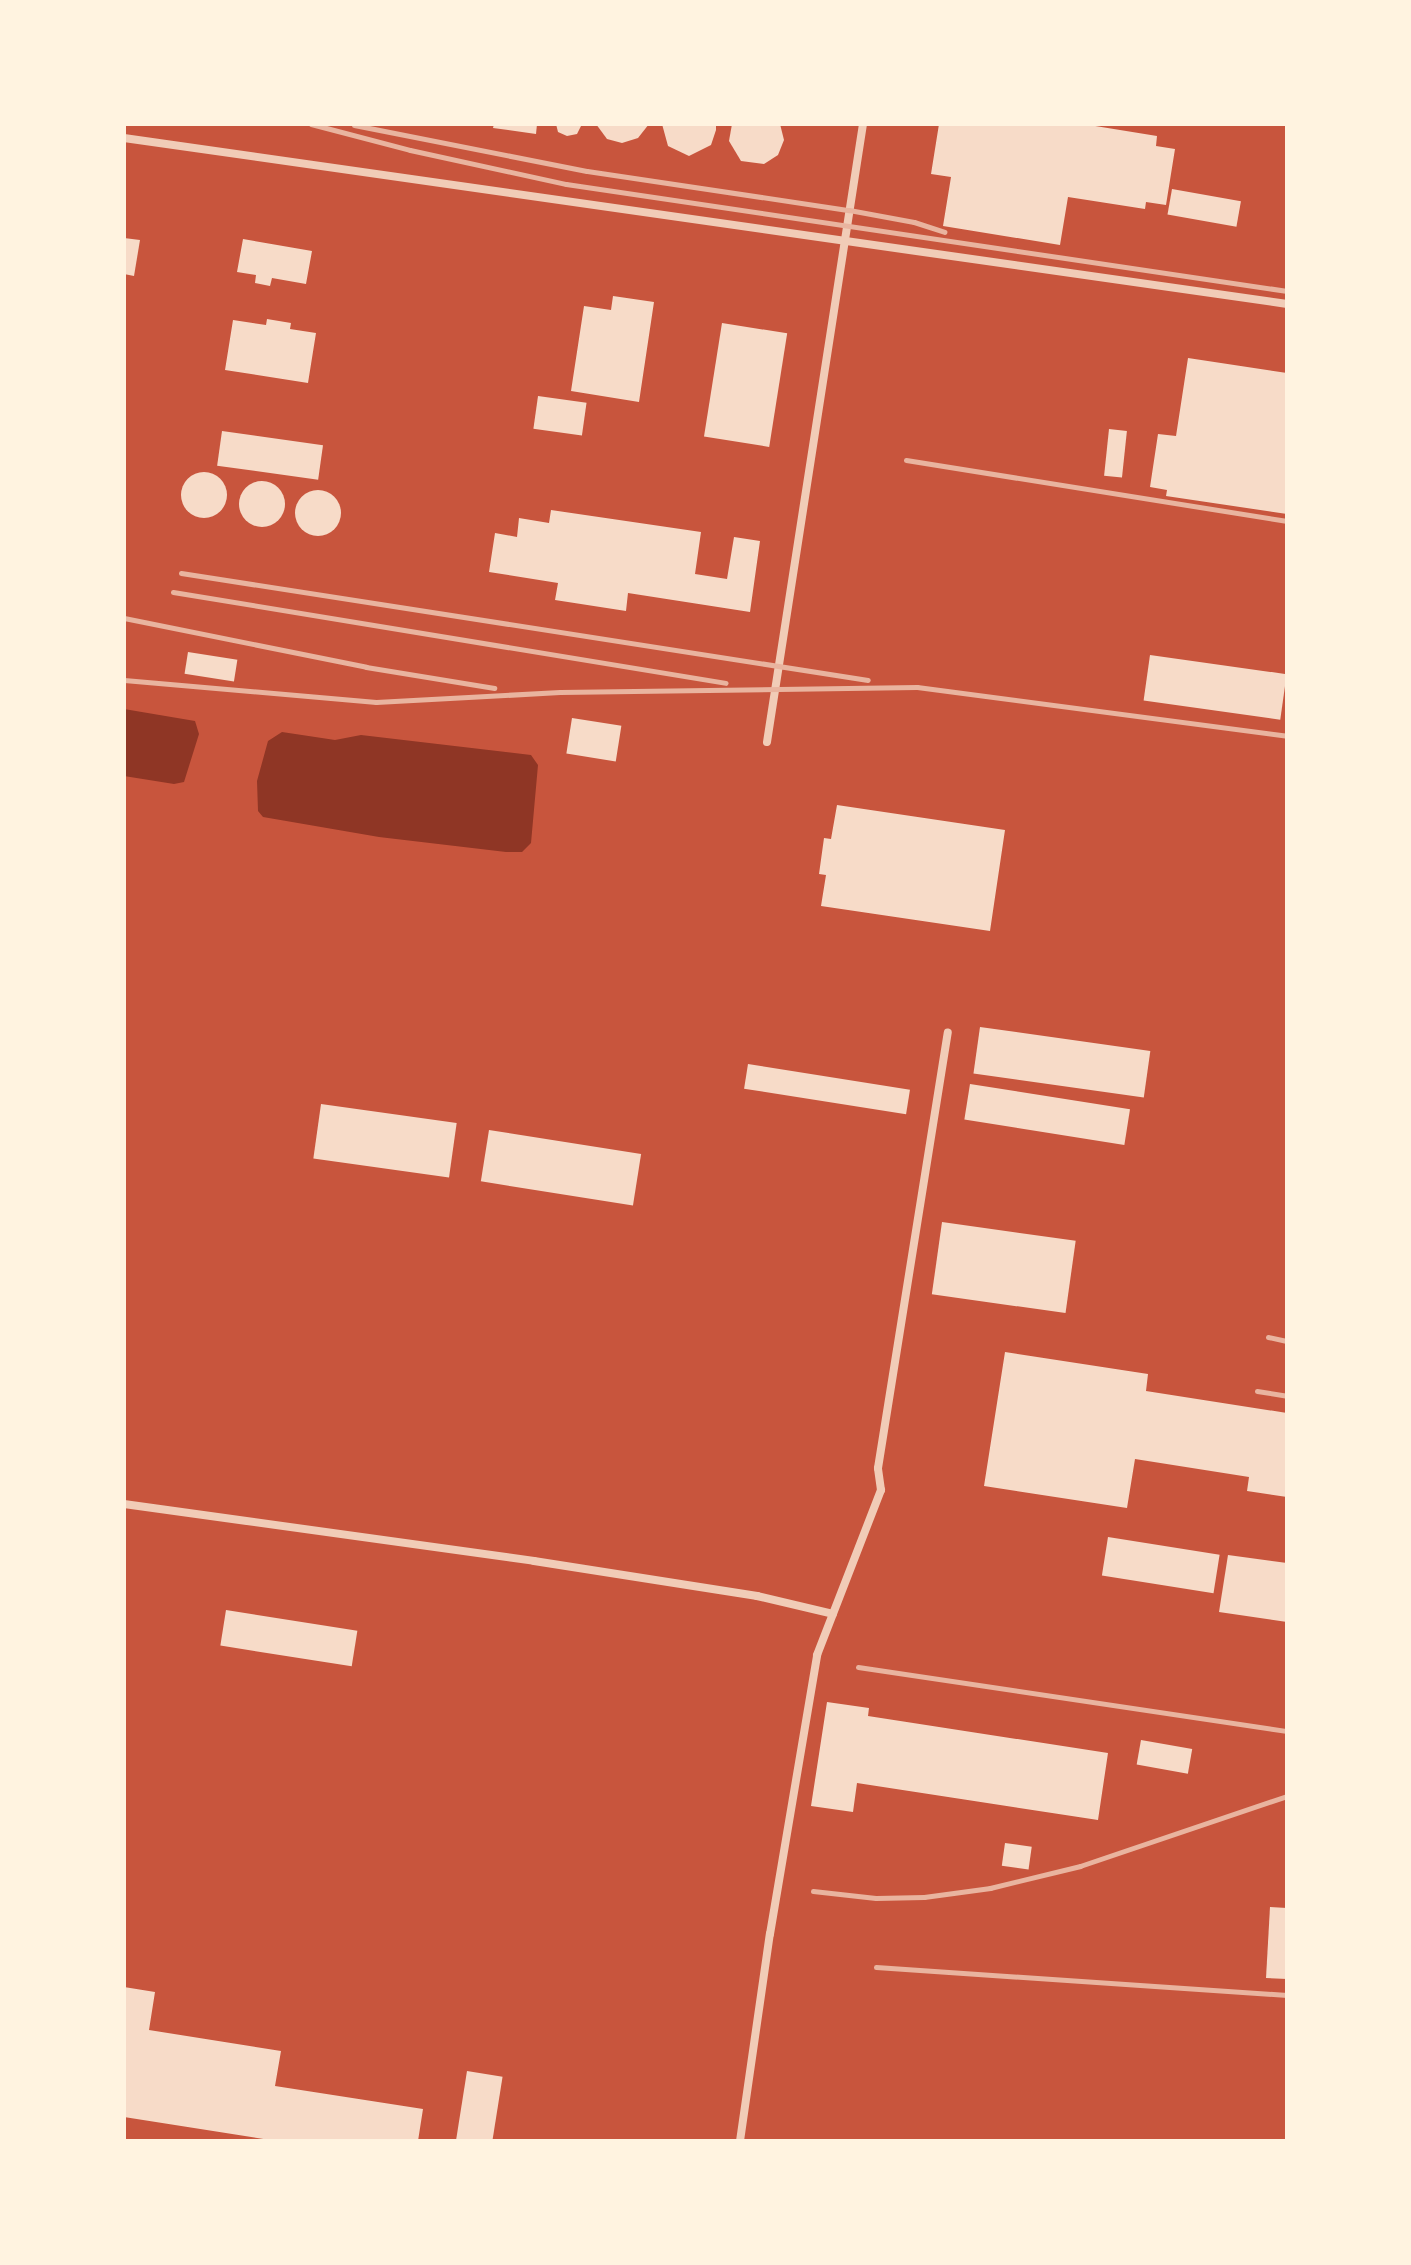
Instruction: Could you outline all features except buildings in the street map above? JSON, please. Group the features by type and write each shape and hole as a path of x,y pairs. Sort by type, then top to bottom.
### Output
{"street":[{"path":"767,742 863,124"},
{"path":"124,138 1287,304"},
{"path":"740,2141 770,1934 817,1655 881,1490 878,1468 948,1033"},
{"path":"124,1504 549,1563 757,1596 833,1614"}],"shaded area":[{"path":"124,709 195,721 199,734 184,782 174,784 124,776"},
{"path":"282,732 335,740 361,735 531,755 538,765 531,843 522,852 506,852 379,837 263,817 258,811 257,781 268,741"}],"railway":[{"path":"311,124 410,150 566,184 1287,291"},
{"path":"354,125 587,171 849,210 914,222 944,232"},
{"path":"906,460 1287,521"},
{"path":"181,573 868,680"},
{"path":"173,592 726,683"},
{"path":"124,618 366,667 494,688"},
{"path":"124,680 376,702 560,692 917,687 1287,736"},
{"path":"1268,1337 1287,1341"},
{"path":"1257,1391 1287,1396"},
{"path":"858,1667 1287,1731"},
{"path":"813,1891 876,1898 924,1897 990,1888 1080,1866 1287,1796"},
{"path":"876,1967 1287,1995"}]}
